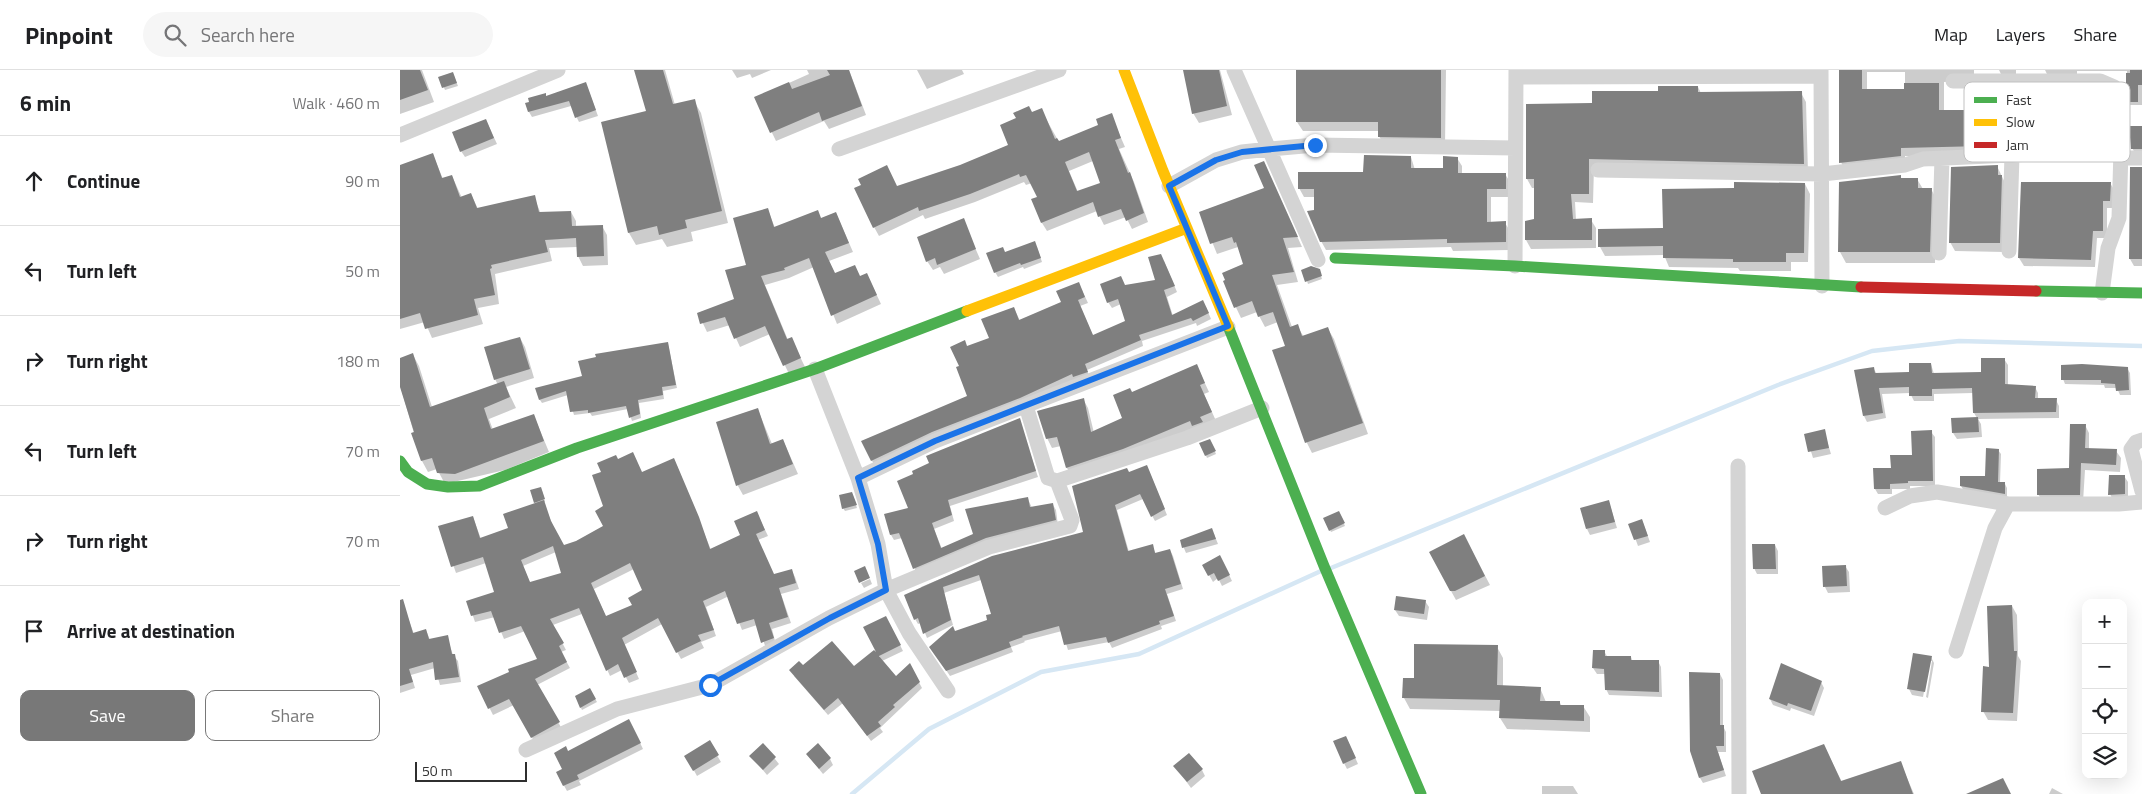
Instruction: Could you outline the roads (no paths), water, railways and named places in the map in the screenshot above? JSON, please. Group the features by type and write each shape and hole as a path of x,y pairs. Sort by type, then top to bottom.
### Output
{"street":[{"path":"400,135 558,70"},
{"path":"839,149 1059,70"},
{"path":"1124,70 1169,186 1262,408 1324,566 1393,724 1421,794"},
{"path":"1234,70 1318,260"},
{"path":"1515,266 1516,74 1821,73 1822,286"},
{"path":"1954,81 2100,80 2105,82"},
{"path":"1169,186 1216,160 1242,152 1315,145 1515,148"},
{"path":"1598,170 1822,174 1905,165 1923,159 1964,157"},
{"path":"1939,253 1942,158"},
{"path":"2009,251 2012,162"},
{"path":"2102,292 2108,248 2119,218 2121,162"},
{"path":"400,461 408,472 427,484 448,487 479,486 576,448 816,369 1186,228"},
{"path":"1335,258 1515,266 1822,286 2142,293"},
{"path":"858,478 935,441 1228,326"},
{"path":"816,369 858,478 878,544 886,590 909,633 948,691"},
{"path":"1026,406 1048,478 1057,481 1186,438 1262,408"},
{"path":"2142,440 2133,444 2131,453 2142,491"},
{"path":"1738,466 1739,794"},
{"path":"526,750 617,709 710,685 830,618 886,590 989,547 1070,526 1072,520 1057,481"},
{"path":"1885,508 1910,496 1937,492 2008,504 2119,504 2142,502"},
{"path":"1956,651 1995,528 2008,504"}],"waterway":[{"path":"1331,568 1778,385 1872,351 1959,341 2142,346"},
{"path":"852,794 929,729 1041,672 1139,654 1321,571"}]}
